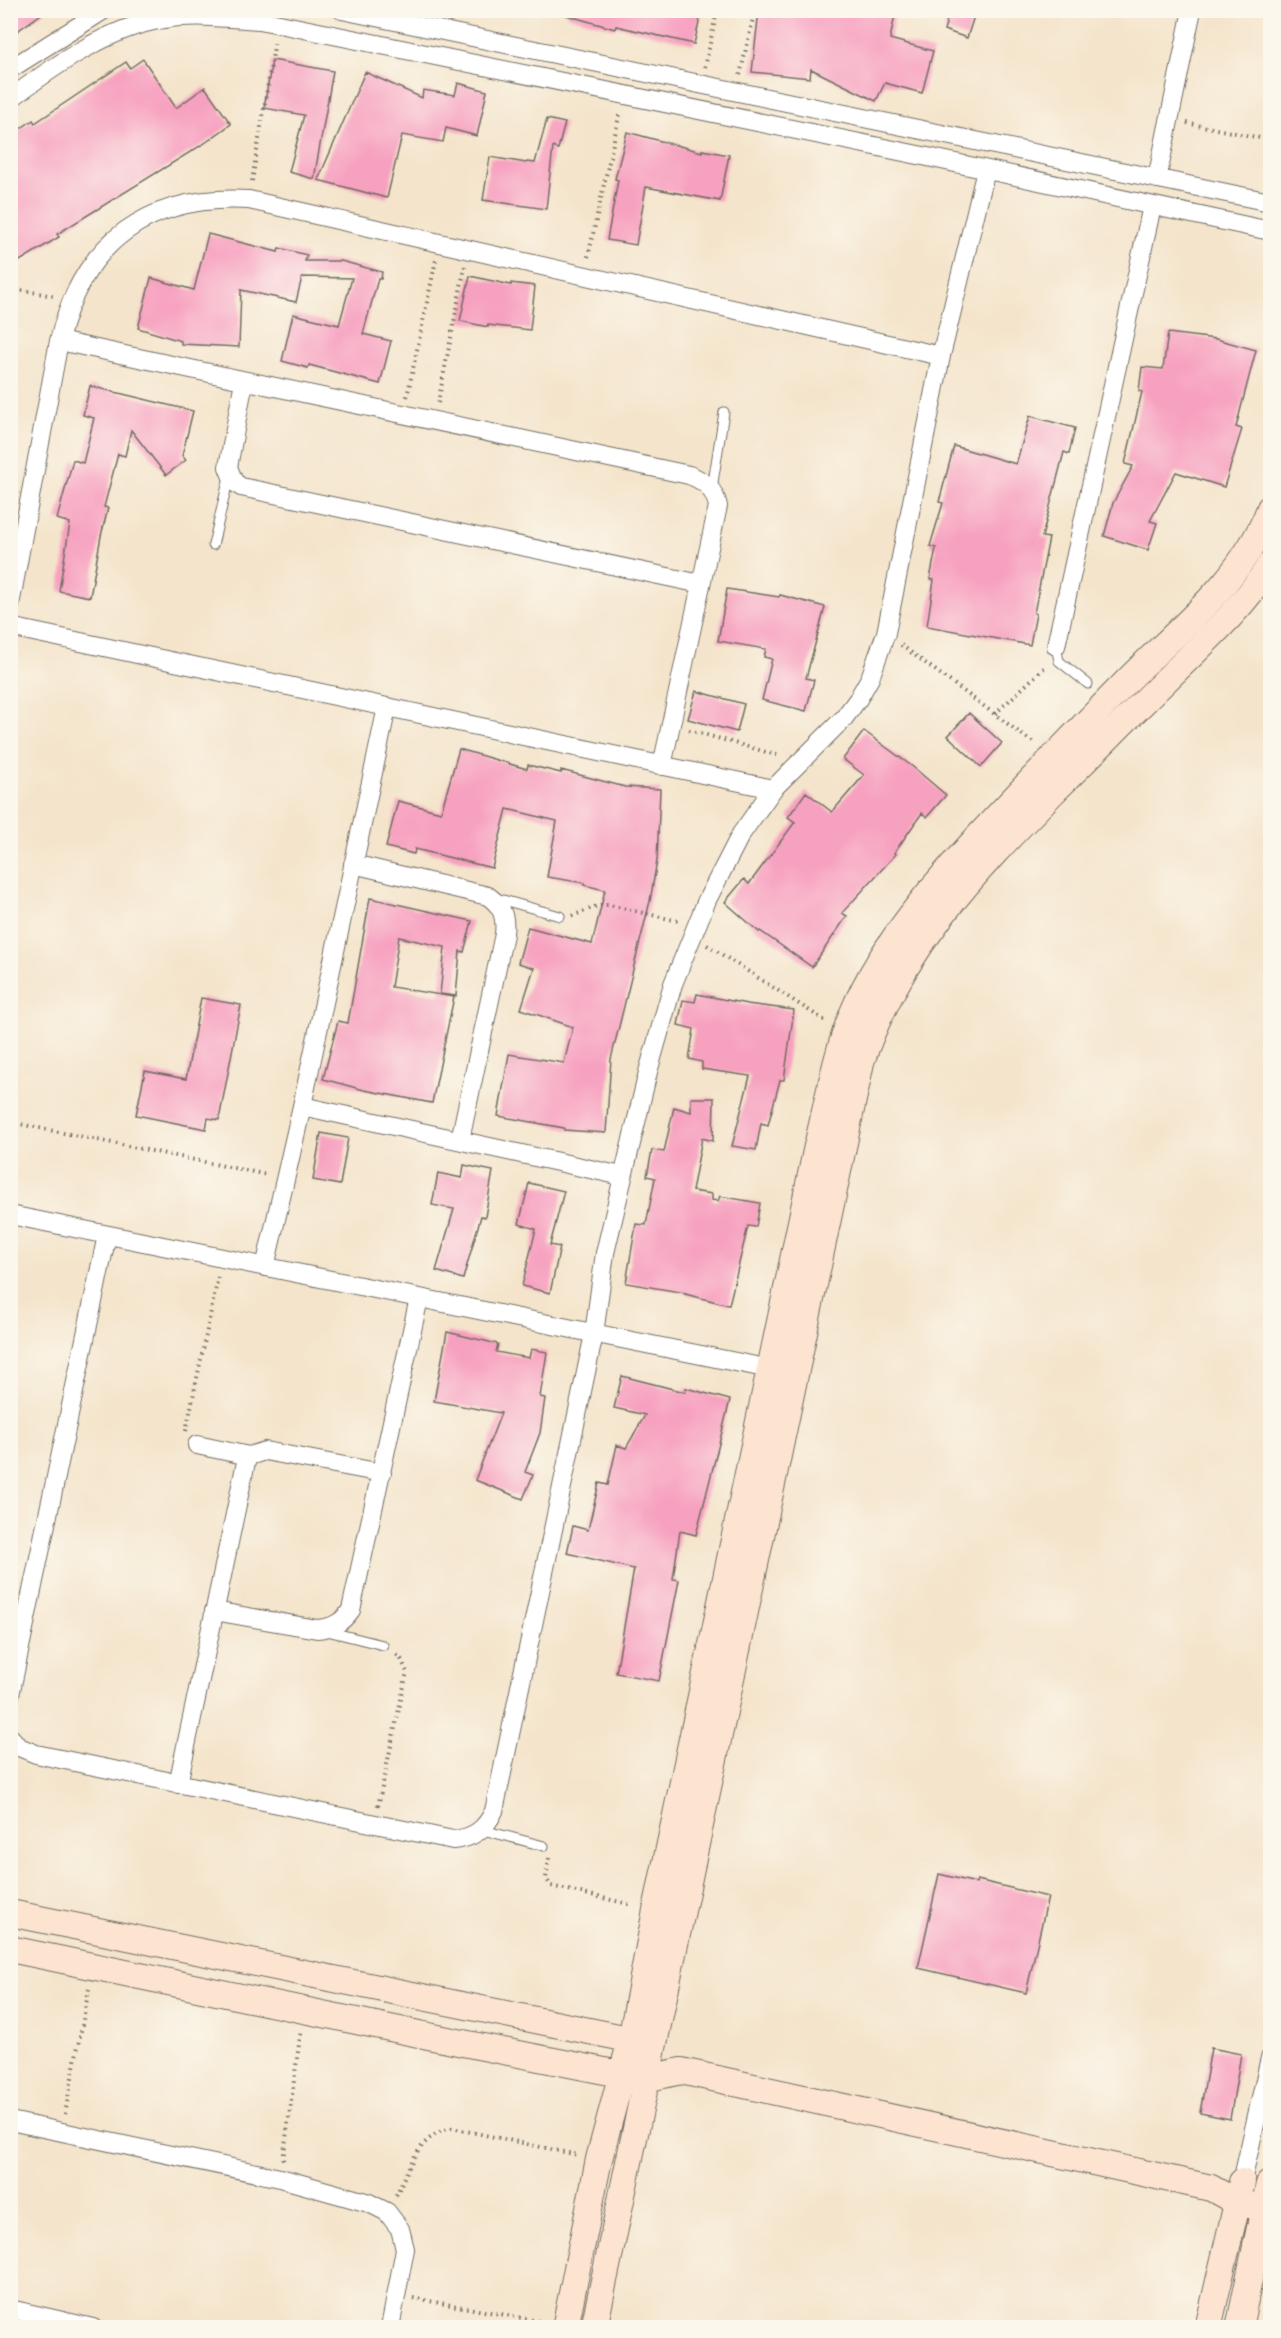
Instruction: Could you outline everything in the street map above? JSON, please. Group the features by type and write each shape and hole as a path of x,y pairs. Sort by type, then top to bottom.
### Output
{"street":[{"path":"342,10 1270,202"},
{"path":"1157,179 1192,10"},
{"path":"10,69 100,12"},
{"path":"10,99 87,48 136,25 189,16 260,20 923,156 1270,231"},
{"path":"923,156 928,133"},
{"path":"10,1737 19,1750 453,1840 474,1836 483,1830 494,1811 594,1334 605,1253 659,1028 694,931 741,834 772,789 844,718 870,678 886,633 941,356 986,170"},
{"path":"10,606 59,341 71,299 84,275 101,253 121,234 143,219 169,208 195,201 222,198 249,200 941,356"},
{"path":"1056,651 1152,206"},
{"path":"59,341 698,478 712,489 718,506 662,766"},
{"path":"244,381 228,458 230,475 234,482 249,490 701,584"},
{"path":"642,2042 656,1910 817,1146 845,1033 870,979 930,891 1053,757 1232,575 1259,534 1270,508"},
{"path":"594,2328 633,2076 861,1062 871,1031 900,974 938,919 1005,840 1235,611 1270,564"},
{"path":"10,627 772,789"},
{"path":"266,1267 387,707"},
{"path":"353,864 488,896 497,902 502,912 505,923 460,1140"},
{"path":"302,1106 622,1176"},
{"path":"817,1146 842,1150"},
{"path":"10,1215 770,1370"},
{"path":"10,1695 106,1235"},
{"path":"214,1611 325,1629 340,1622 351,1610 419,1298"},
{"path":"197,1445 249,1456 265,1451 382,1473"},
{"path":"178,1784 249,1456"},
{"path":"10,1913 642,2042 681,2071"},
{"path":"10,1949 633,2076 681,2071 1211,2188 1240,2193 1269,2193 1239,2328"},
{"path":"308,2011 318,1976"},
{"path":"1208,2328 1270,2058"},
{"path":"565,2327 599,2159 633,2076"},
{"path":"10,2121 280,2178 369,2203 387,2212 400,2229 405,2249 390,2328"},
{"path":"10,2309 93,2328"}],"lane":[{"path":"712,489 724,412"},
{"path":"213,544 230,475"},
{"path":"1056,651 1063,665 1088,684"},
{"path":"488,896 560,916"},
{"path":"317,1629 383,1645"},
{"path":"483,1830 544,1845"}],"path":[{"path":"701,86 717,10"},
{"path":"736,93 755,10"},
{"path":"249,200 278,23"},
{"path":"584,275 624,94"},
{"path":"1169,120 1270,140"},
{"path":"403,415 439,243"},
{"path":"434,421 468,249"},
{"path":"10,288 71,299"},
{"path":"886,633 1053,757"},
{"path":"995,714 1056,651"},
{"path":"671,724 798,762"},
{"path":"560,916 578,915 600,905 609,905 694,931 845,1033"},
{"path":"10,1122 286,1178"},
{"path":"197,1445 188,1437 186,1425 222,1258"},
{"path":"374,1824 407,1672 401,1659 383,1645"},
{"path":"544,1845 550,1851 546,1878 551,1886 656,1910"},
{"path":"62,2132 94,1966"},
{"path":"280,2178 308,2011"},
{"path":"387,2212 421,2147 429,2137 452,2128 599,2159"},
{"path":"397,2295 565,2327"}],"building":[{"path":"10,10 47,10 10,36"},
{"path":"567,10 702,10 694,44 616,26 615,29 566,15"},
{"path":"759,10 896,10 890,39 933,51 922,93 885,83 876,101 811,69 810,78 752,72"},
{"path":"950,10 976,10 967,38 944,30"},
{"path":"143,59 176,108 205,87 231,124 205,143 57,234 59,237 10,267 10,136 33,120 35,123 126,62 130,68"},
{"path":"272,60 333,71 314,179 289,172 304,115 264,108"},
{"path":"365,72 422,98 423,90 455,95 458,83 487,91 477,136 446,128 443,142 402,135 387,198 318,180"},
{"path":"547,119 565,123 558,149 553,147 546,209 483,200 490,157 535,163"},
{"path":"627,132 702,152 702,150 729,155 720,201 646,187 636,245 607,240 618,180 615,179"},
{"path":"208,234 278,252 279,248 307,255 305,261 341,261 382,272 363,334 391,341 380,384 309,365 308,368 282,361 293,314 339,325 352,278 302,277 296,302 241,290 239,347 181,344 181,341 138,328 151,278 194,290"},
{"path":"470,276 511,285 511,283 535,286 530,330 488,325 488,327 460,321"},
{"path":"1168,333 1216,339 1256,350 1236,427 1242,429 1224,487 1176,472 1150,521 1157,523 1148,550 1104,536 1113,503 1133,466 1125,464 1142,392 1139,391 1142,367 1163,369"},
{"path":"90,386 193,411 182,456 186,460 166,475 131,430 125,456 118,454 104,507 108,508 90,597 59,591 70,523 57,519 73,460 83,463 94,418 83,415"},
{"path":"1030,416 1075,428 1069,454 1064,452 1042,537 1049,538 1030,645 927,626 934,580 930,579 936,548 930,546 943,503 939,502 954,446 1016,464"},
{"path":"727,589 779,597 780,595 825,607 806,678 814,680 806,711 762,700 772,659 764,657 766,649 718,641"},
{"path":"696,691 744,704 737,732 688,719"},
{"path":"969,713 1002,743 981,767 948,736"},
{"path":"864,731 946,795 927,817 922,813 894,853 896,854 842,913 847,916 812,967 759,932 725,902 744,879 749,884 795,822 788,817 806,792 832,812 864,775 843,759"},
{"path":"459,749 527,769 528,765 561,773 561,770 625,787 660,789 657,861 650,901 611,1059 606,1133 564,1130 564,1128 498,1116 509,1054 564,1063 573,1027 521,1009 534,968 518,963 528,927 592,944 605,890 584,885 585,883 547,877 557,821 507,809 492,868 415,849 414,854 386,847 398,801 441,812"},
{"path":"370,898 472,921 464,952 460,951 456,996 440,994 445,947 399,937 391,987 454,997 432,1103 364,1090 323,1079 338,1021 348,1023"},
{"path":"697,994 794,1010 784,1080 780,1080 768,1125 761,1123 756,1150 732,1146 750,1076 702,1069 702,1062 689,1059 694,1029 678,1025 683,1000 695,1002"},
{"path":"201,998 241,1005 219,1120 208,1118 206,1129 136,1115 145,1071 186,1079"},
{"path":"691,1098 714,1098 713,1141 702,1138 692,1191 712,1194 712,1200 718,1201 720,1196 760,1203 756,1227 748,1226 729,1305 686,1293 626,1283 636,1224 646,1225 655,1178 647,1176 652,1150 664,1152 674,1107 691,1112"},
{"path":"321,1133 348,1138 340,1185 313,1180"},
{"path":"464,1165 493,1171 485,1217 481,1216 463,1279 436,1271 454,1209 432,1205 438,1173 462,1178"},
{"path":"529,1183 564,1191 550,1245 560,1247 550,1293 522,1286 536,1229 519,1224"},
{"path":"447,1332 498,1344 496,1352 529,1358 531,1349 547,1352 540,1397 545,1398 540,1433 525,1472 533,1475 523,1499 475,1480 501,1413 434,1401"},
{"path":"622,1376 685,1392 686,1388 730,1400 696,1535 680,1531 673,1579 679,1580 659,1681 616,1673 634,1569 567,1553 573,1526 588,1530 599,1483 608,1485 617,1445 626,1448 645,1415 614,1408"},
{"path":"939,1874 976,1883 977,1880 1048,1897 1026,1993 918,1968"},
{"path":"1211,2048 1241,2054 1230,2119 1200,2113"}]}
